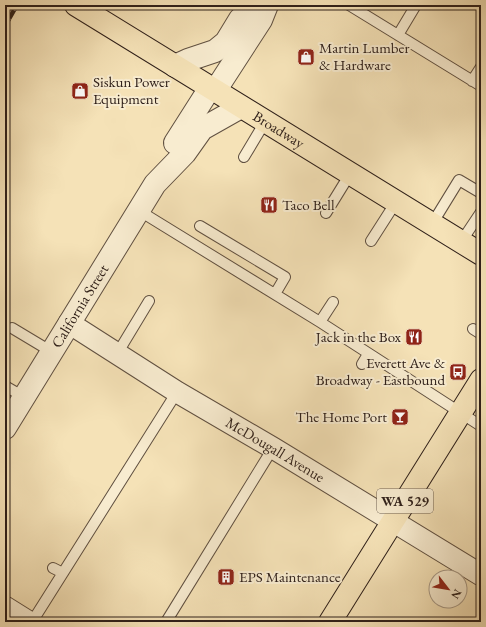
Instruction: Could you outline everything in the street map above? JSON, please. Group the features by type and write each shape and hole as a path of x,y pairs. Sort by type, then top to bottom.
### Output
{"main road":[{"name":"Broadway","path":"76,5 481,254"},
{"name":"WA 529","path":"330,622 481,380"}],"street":[{"path":"175,66 215,51 226,42 240,19 257,5"},
{"name":"California Street","path":"155,184 163,161 261,20 267,5"},
{"name":"California Street","path":"5,427 155,184 184,153 202,129 241,107"},
{"name":"McDougall Avenue","path":"70,323 177,392 273,448 481,575"},
{"path":"5,607 29,622"}],"lane":[{"path":"350,5 481,86"},
{"path":"398,35 416,5"},
{"path":"472,80 481,67"},
{"path":"244,157 266,122"},
{"path":"326,212 350,174"},
{"path":"432,224 459,180 481,194"},
{"path":"371,241 396,202"},
{"path":"138,210 320,322 481,426"},
{"path":"461,242 481,212"},
{"path":"200,226 286,277 274,294"},
{"path":"117,354 149,301"},
{"path":"320,322 333,302"},
{"path":"12,328 52,352"},
{"path":"362,364 368,354"},
{"path":"5,386 24,397"},
{"path":"32,622 177,392"},
{"path":"166,622 273,448"},
{"path":"53,568 63,573"}],"railway":[{"path":"5,26 17,5"}],"place":[{"name":"Martin Lumber & Hardware","path":"306,57"},
{"name":"Siskun Power Equipment","path":"80,91"},
{"name":"Taco Bell","path":"269,205"},
{"name":"Jack in the Box","path":"414,337"},
{"name":"Everett Ave & Broadway - Eastbound","path":"458,372"},
{"name":"The Home Port","path":"400,417"},
{"name":"EPS Maintenance","path":"226,577"}]}
